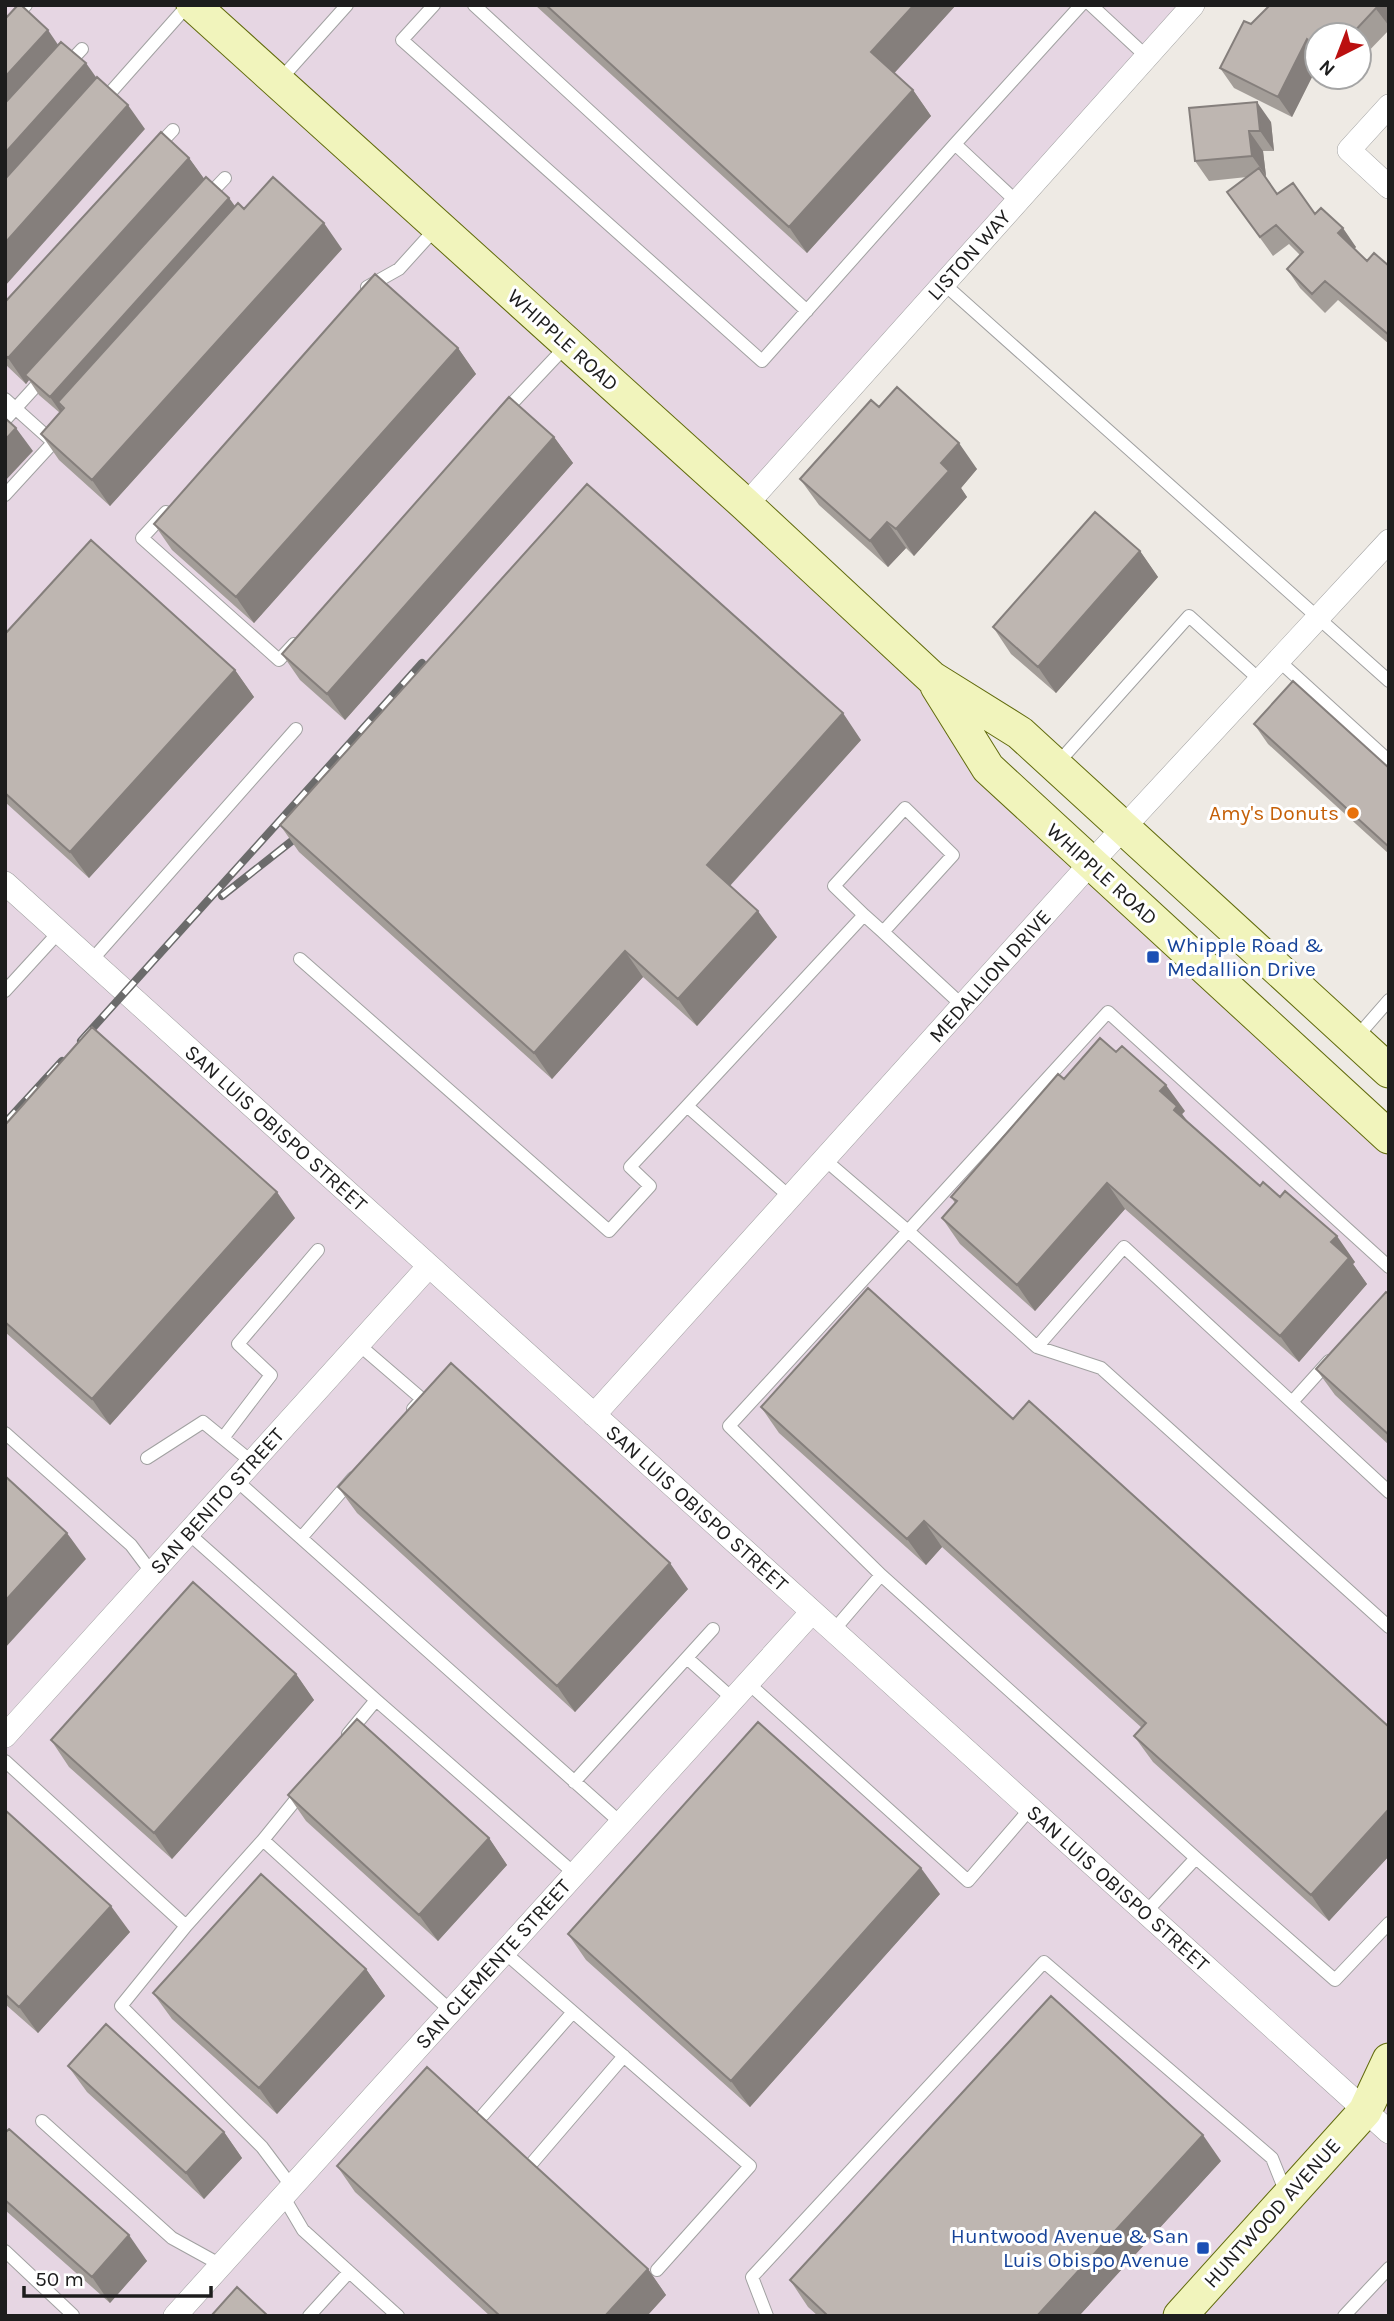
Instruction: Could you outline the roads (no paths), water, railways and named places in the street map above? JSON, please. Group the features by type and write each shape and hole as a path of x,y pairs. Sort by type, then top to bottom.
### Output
{"main road":[{"name":"WHIPPLE ROAD","path":"190,5 746,505 932,678 1020,733 1389,1071"},
{"name":"WHIPPLE ROAD","path":"932,678 988,768 1389,1137"},
{"name":"HUNTWOOD AVENUE","path":"1183,2315 1287,2197 1381,2115 1389,2060"}],"street":[{"name":"LISTON WAY","path":"746,505 1193,5"},
{"path":"1389,106 1349,150 1389,187"},
{"name":"MEDALLION DRIVE","path":"594,1415 1090,864 1389,541"},
{"name":"SAN LUIS OBISPO STREET","path":"5,883 1146,1913 1381,2115"},
{"name":"SAN BENITO STREET","path":"5,1736 429,1266"},
{"name":"SAN CLEMENTE STREET","path":"174,2316 812,1612"}],"lane":[{"path":"5,29 26,5"},
{"path":"97,108 190,5"},
{"path":"278,82 346,5"},
{"path":"434,5 402,40 762,361 1081,5"},
{"path":"474,5 807,311"},
{"path":"1091,5 1147,57"},
{"path":"59,74 82,49"},
{"path":"149,157 173,130"},
{"path":"955,144 1017,202"},
{"path":"201,204 225,178"},
{"path":"358,298 367,288 399,269 437,226"},
{"path":"944,284 1274,579 1320,616 1389,681"},
{"path":"494,423 568,344"},
{"path":"5,421 53,368"},
{"path":"5,399 53,442"},
{"path":"5,495 71,422"},
{"path":"178,498 142,538 279,660 307,629"},
{"path":"1055,765 1189,616 1260,680"},
{"path":"1279,660 1389,761"},
{"path":"91,961 296,729"},
{"path":"883,932 953,855 905,808 834,886 864,915 963,1006"},
{"path":"300,960 609,1231 650,1185 631,1167 864,915"},
{"path":"5,991 59,932"},
{"path":"1355,1039 1389,1000"},
{"path":"1389,1267 1108,1012 729,1426 881,1575 1335,1980 1389,1923"},
{"path":"687,1106 790,1197"},
{"path":"824,1159 1037,1347 1101,1368 1389,1627"},
{"path":"1037,1347 1124,1247 1389,1492"},
{"path":"223,1438 271,1375 238,1344 318,1250"},
{"path":"358,1344 422,1399 404,1419"},
{"path":"1292,1402 1336,1354"},
{"path":"147,1458 203,1422 252,1462"},
{"path":"5,1433 131,1545 152,1573"},
{"path":"301,1538 361,1468"},
{"path":"236,1480 621,1823"},
{"path":"188,1533 575,1874"},
{"path":"833,1632 881,1575"},
{"path":"574,1782 713,1629"},
{"path":"687,1658 740,1691 968,1881 1030,1809"},
{"path":"341,1743 376,1700"},
{"path":"5,1761 186,1926"},
{"path":"307,1786 121,2006 262,2147 287,2191 303,2230 398,2316"},
{"path":"263,1840 451,2011"},
{"path":"1146,1913 1196,1858"},
{"path":"504,1952 750,2166 657,2270"},
{"path":"767,2316 752,2277 1044,1962 1272,2158 1287,2197"},
{"path":"483,2115 573,2012"},
{"path":"533,2162 624,2056"},
{"path":"42,2121 172,2238 221,2265"},
{"path":"5,2251 73,2315"},
{"path":"1344,2316 1389,2268"},
{"path":"309,2316 349,2272"}],"railway":[{"path":"81,1041 422,663"},
{"path":"222,896 307,829"},
{"path":"5,1123 62,1061"}],"place":[{"name":"Amy's Donuts","path":"1353,813"},
{"name":"Whipple Road & Medallion Drive","path":"1153,957"},
{"name":"Huntwood Avenue & San Luis Obispo Avenue","path":"1203,2248"}]}
